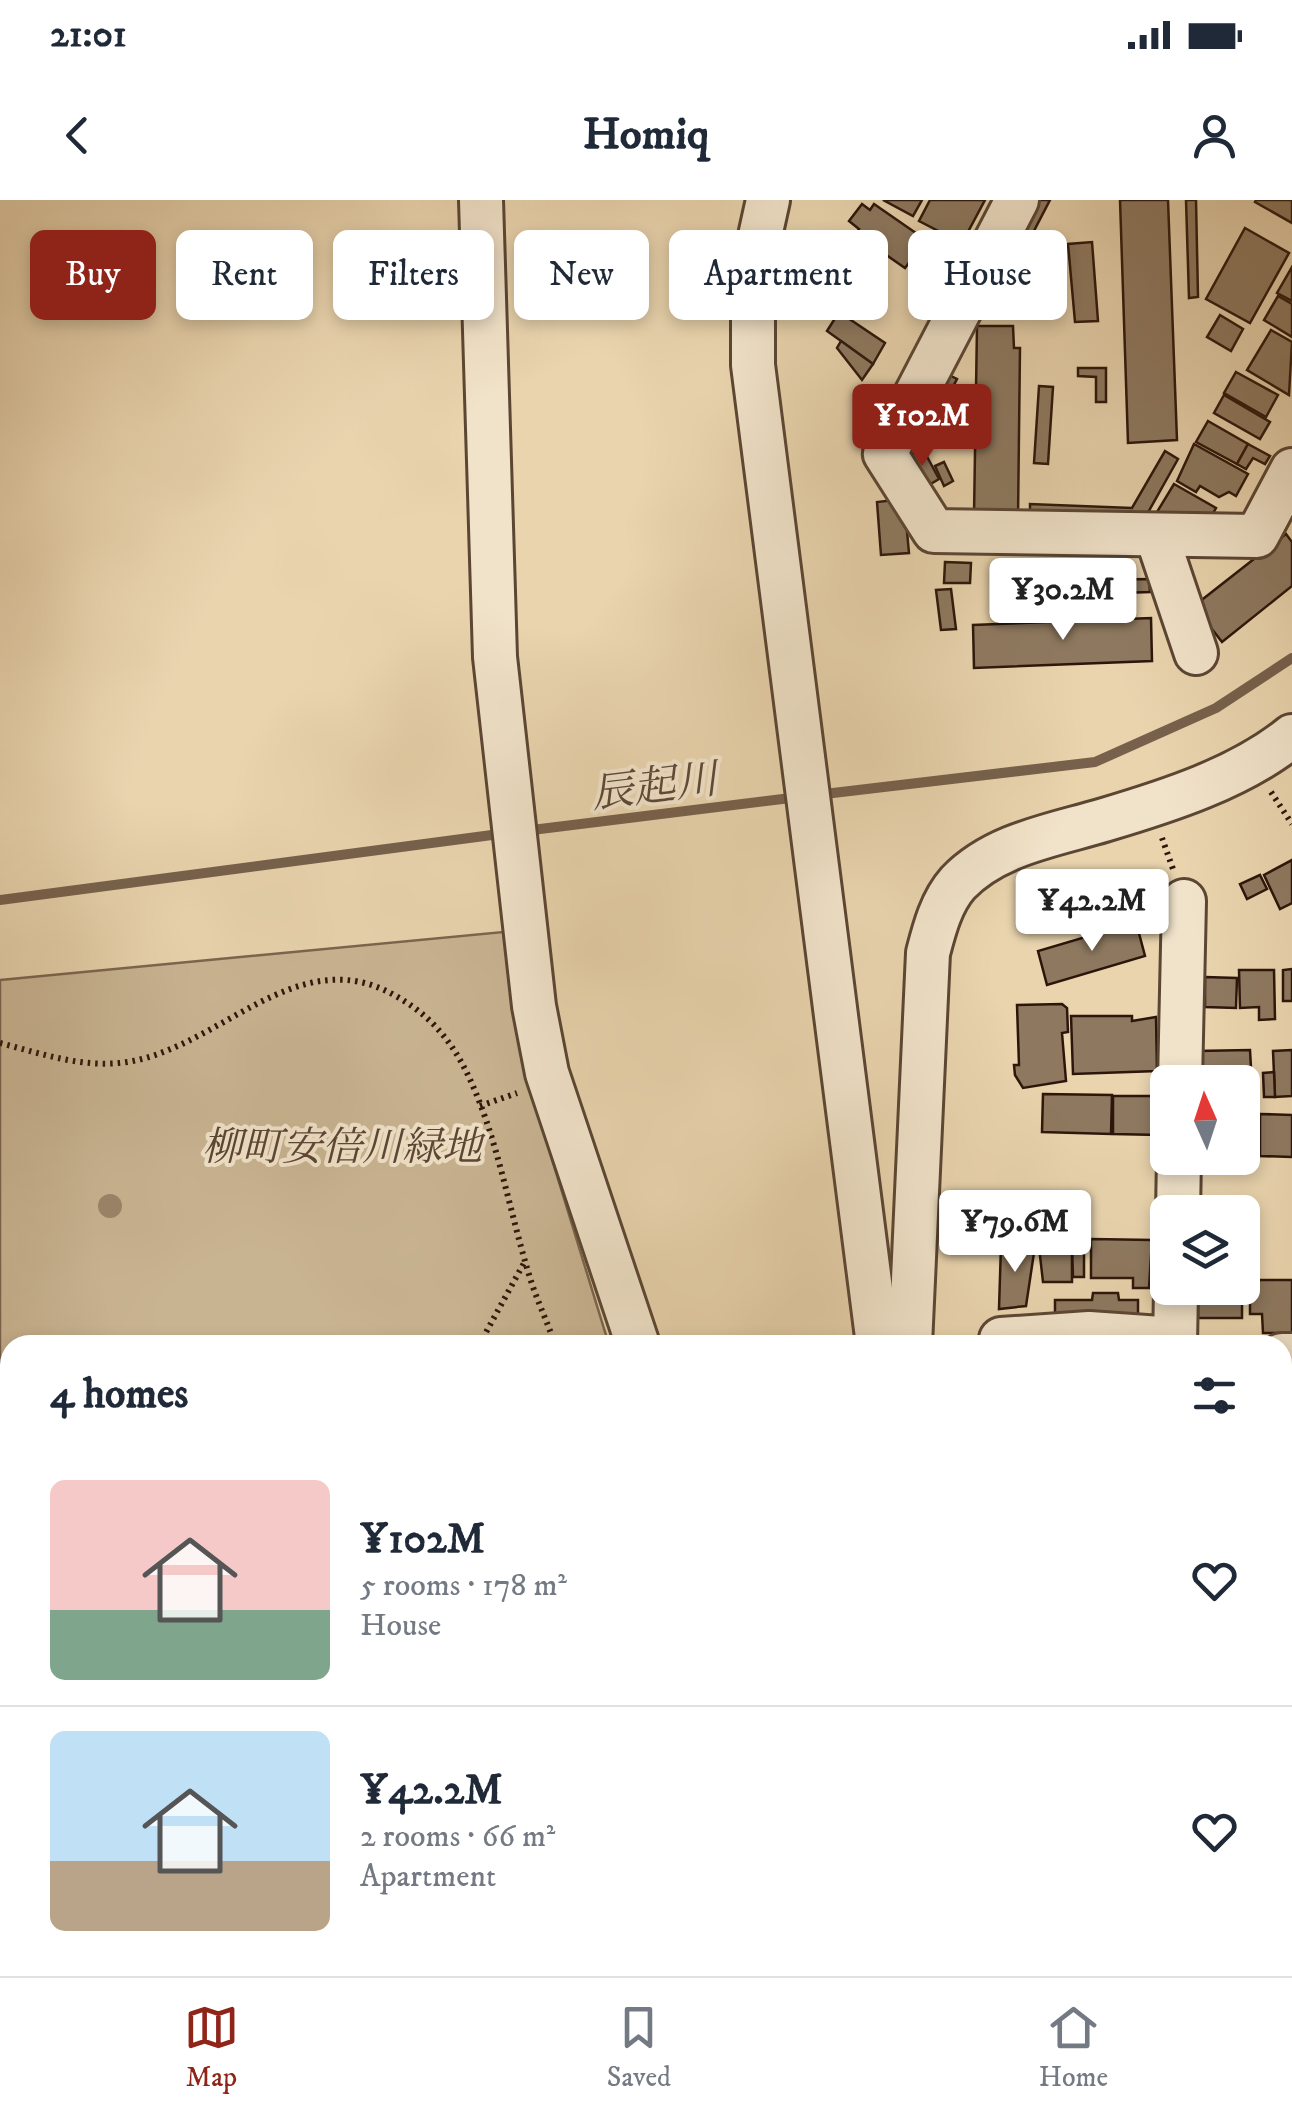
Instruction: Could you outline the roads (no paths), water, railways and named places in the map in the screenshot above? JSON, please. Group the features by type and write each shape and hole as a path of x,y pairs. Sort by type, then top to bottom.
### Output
{"street":[{"path":"481,200 495,656 521,902 547,1073 635,1335"},
{"path":"768,200 753,268 750,324 794,706 877,1335"},
{"path":"1017,200 885,454 934,531 1157,538 1257,536 1292,470"},
{"path":"1157,538 1196,653"},
{"path":"910,1335 926,972 937,919 956,885 987,859 1150,804 1262,760 1292,736"},
{"path":"1180,1065 1184,901"},
{"path":"1175,1335 1176,1305"},
{"path":"1071,1335 1100,1335"}],"waterway":[{"name":"辰起川","path":"816,795 1095,762 1216,708 1292,658"},
{"name":"辰起川","path":"524,831 799,797"},
{"name":"辰起川","path":"0,900 507,833"}],"park label":[{"name":"柳町安倍川緑地","path":"342,1146"}]}
